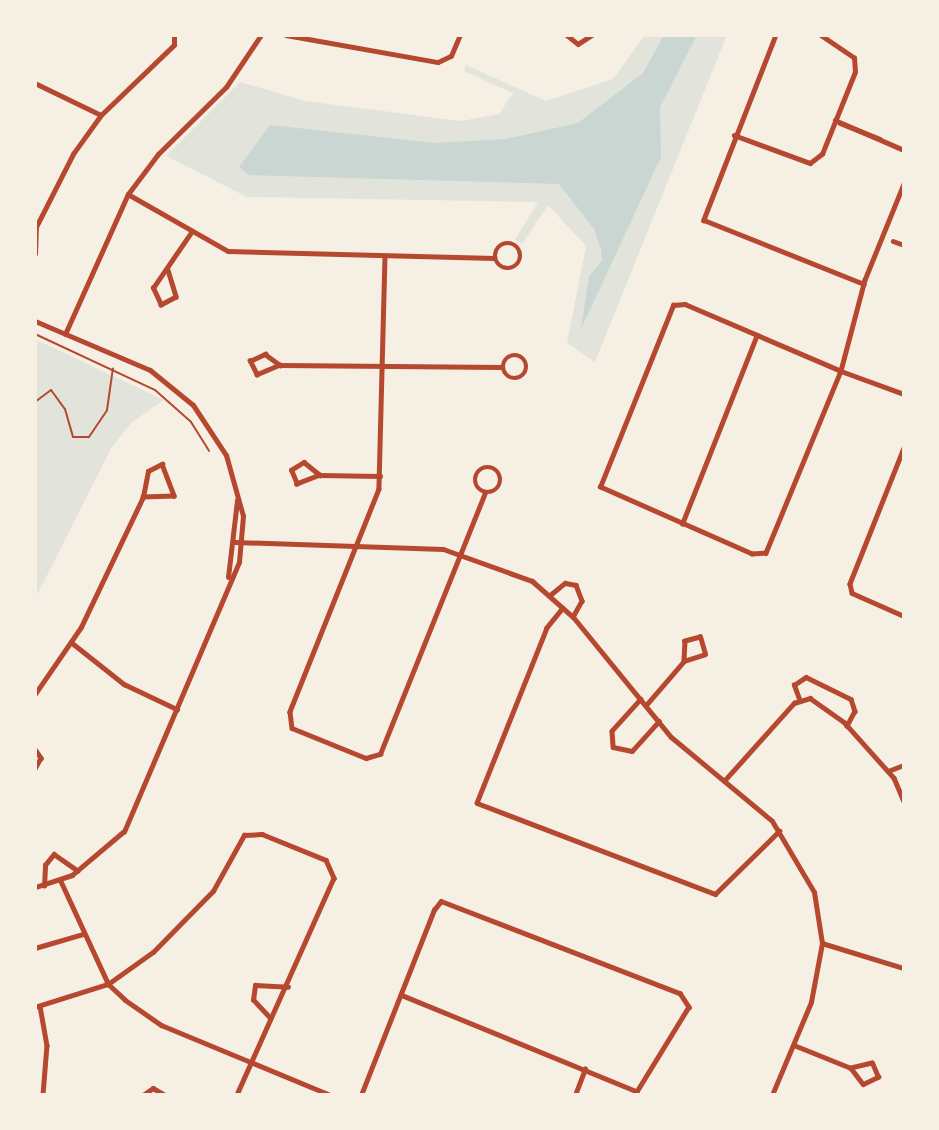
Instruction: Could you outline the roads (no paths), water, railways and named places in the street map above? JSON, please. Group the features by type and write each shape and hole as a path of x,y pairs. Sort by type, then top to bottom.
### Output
{"street":[{"path":"35,254 35,227 101,115 174,45 174,35"},
{"path":"65,334 128,194 158,155 226,87 261,35"},
{"path":"286,35 438,62 451,56 460,35"},
{"path":"567,35 578,44 592,35"},
{"path":"776,35 734,135 704,220 864,284"},
{"path":"734,135 810,163 822,155 838,122 854,58 820,35"},
{"path":"35,83 101,115"},
{"path":"838,122 904,150"},
{"path":"904,184 864,284 841,371 766,553 752,554 606,494 604,475 673,304 757,335 841,371 904,394"},
{"path":"128,194 190,234 237,252 494,258 512,270 521,253 503,244 494,258"},
{"path":"168,270 176,297 161,304 151,295 190,234"},
{"path":"894,240 904,245"},
{"path":"385,256 380,476 351,566 289,719 296,730 376,758 485,493 501,485 492,467 475,477 485,493"},
{"path":"35,321 150,370 193,405 220,443 237,490 243,542 166,740 124,831 78,871 44,886 35,887"},
{"path":"682,524 757,335"},
{"path":"280,365 265,354 250,361 257,375 280,365 502,367 515,355 527,366 515,380 502,367"},
{"path":"904,448 850,584 852,593 904,616"},
{"path":"320,475 304,463 291,470 297,484 320,475 380,476"},
{"path":"35,694 71,642 143,497 148,471 162,464 174,496 143,497"},
{"path":"225,590 235,542 237,490"},
{"path":"235,542 359,544 462,553 550,595 573,617 659,721 780,830 814,892 822,943 816,985 772,1095"},
{"path":"550,595 565,583 576,585 582,601 573,617"},
{"path":"564,608 547,628 477,803 715,894 780,830"},
{"path":"647,704 684,661 705,654 701,638 685,642 684,661"},
{"path":"71,642 124,684 178,709"},
{"path":"799,699 794,685 806,677 851,699 855,711 847,726"},
{"path":"642,698 612,731 614,747 632,751 659,721"},
{"path":"724,781 799,699"},
{"path":"799,699 816,701 847,726 888,771 904,801"},
{"path":"35,749 41,758 35,769"},
{"path":"888,771 904,765"},
{"path":"43,1095 47,1045 37,1006 108,984 184,925 213,891 244,835 256,832 333,867 288,988 270,1017 237,1095"},
{"path":"44,886 45,865 54,854 78,871"},
{"path":"60,880 108,984 161,1026 330,1095"},
{"path":"361,1095 434,910 445,900 688,1000 683,1025 639,1090 401,995"},
{"path":"35,948 83,934"},
{"path":"822,943 904,968"},
{"path":"270,1017 253,1000 255,985 288,988"},
{"path":"794,1045 851,1068 869,1086 878,1077 872,1063 851,1068"},
{"path":"575,1095 585,1069"},
{"path":"143,1095 153,1088 164,1095"}]}
